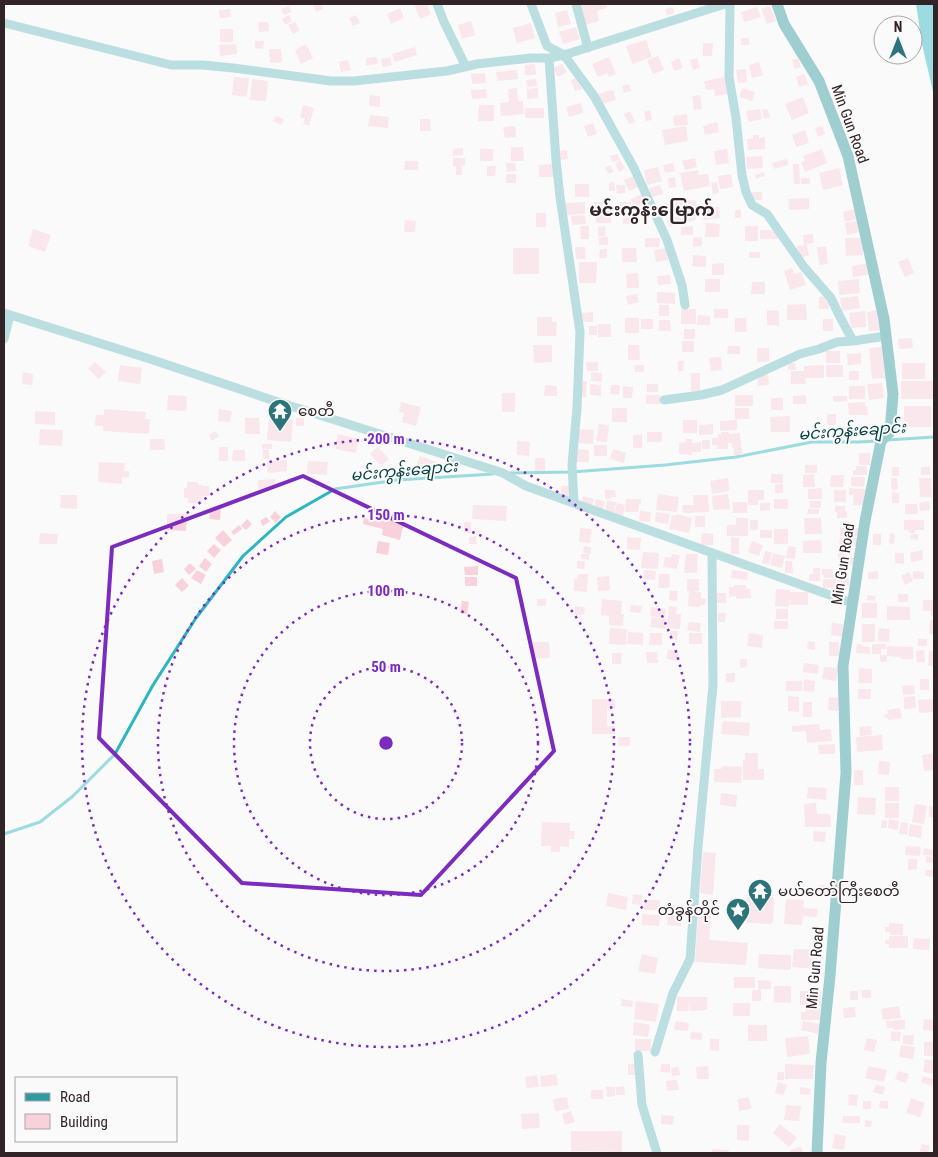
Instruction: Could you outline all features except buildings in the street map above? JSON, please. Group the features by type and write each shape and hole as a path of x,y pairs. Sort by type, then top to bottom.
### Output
{"street":[{"path":"437,4 466,67"},
{"path":"531,4 547,46 564,55 594,96 634,168 667,240 682,286 685,305"},
{"path":"576,4 588,48"},
{"path":"4,22 170,65 233,68 331,81 354,81 447,71 564,55 697,8 725,4"},
{"path":"730,4 729,77 746,192 752,205 767,214 804,267 831,298 853,341"},
{"name":"Min Gun Road","path":"777,4 784,24 819,82 848,156 884,319 893,394 890,432 881,441 865,521 843,666 846,773 821,1063 817,1153"},
{"path":"549,58 560,197 580,332 572,465 574,503"},
{"path":"4,339 7,314 503,473 526,486 852,603"},
{"path":"664,400 722,390 800,354 837,342 886,336"},
{"path":"655,1052 673,994 690,959 713,685 712,553"},
{"path":"638,1055 642,1105 657,1153"}],"highlighted area":[{"path":"303,476 516,578 554,751 421,895 242,883 99,738 112,547"}],"water":[{"path":"916,4 934,4 934,96 923,48 923,15 918,15"}],"waterway":[{"name":"မင်းကွန်းချောင်း","path":"887,440 934,437"},
{"name":"မင်းကွန်းချောင်း","path":"510,473 572,472 665,465 736,457 812,442 879,441"},
{"name":"မင်းကွန်းချောင်း","path":"4,834 40,822 73,796 115,754 153,685 196,618 243,556 286,517 335,489 397,480 493,474"}],"place":[{"name":"စေတီ","path":"280,432"},
{"name":"မယ်တော်ကြီးစေတီ","path":"760,912"},
{"name":"တံခွန်တိုင်","path":"738,931"}],"district":[{"name":"မင်းကွန်းမြောက်","path":"652,210"}]}
